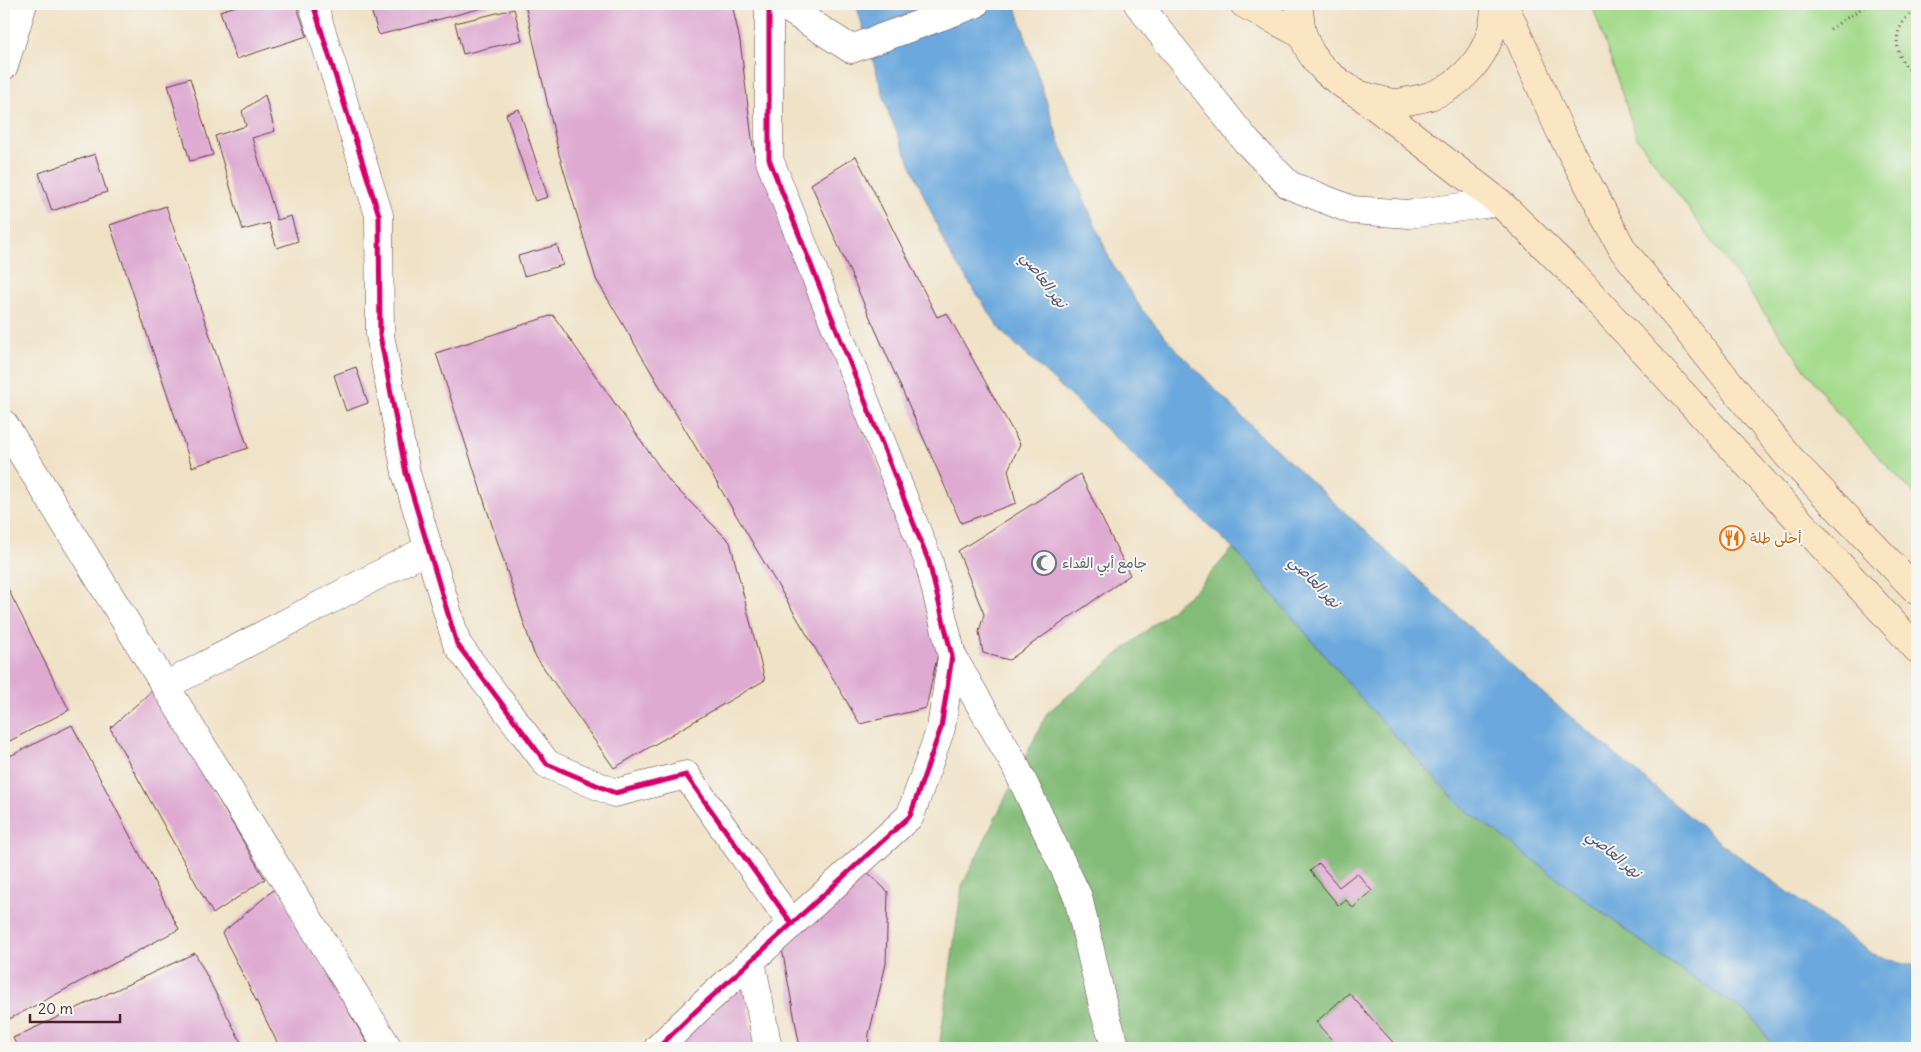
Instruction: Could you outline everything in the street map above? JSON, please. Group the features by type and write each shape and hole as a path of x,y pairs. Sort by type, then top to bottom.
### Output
{"main road":[{"path":"1244,4 1303,35"},
{"path":"1298,4 1303,35 1316,60 1335,81 1360,95 1500,202 1569,270 1917,649"},
{"path":"1360,95 1394,103 1403,102 1429,98 1460,81 1483,54 1495,20 1495,4"},
{"path":"1504,4 1560,131 1623,250 1788,456 1917,591"}],"street":[{"path":"313,4 379,215 380,336 406,473 457,644 547,764 615,793 686,775 792,924"},
{"path":"769,4 768,159 929,562 952,656 1015,765 1078,897 1104,1010 1116,1048"},
{"path":"781,4 850,49 975,4"},
{"path":"1138,4 1247,142 1289,185 1352,210 1409,214 1500,202"},
{"path":"4,66 14,18"},
{"path":"4,424 388,1048"},
{"path":"165,686 428,549"},
{"path":"658,1048 910,816 941,728 952,656"},
{"path":"751,961 768,1048"}],"path":[{"path":"1830,29 1868,4"},
{"path":"1917,6 1900,26 1897,39 1898,52 1904,64 1917,75"}],"green space":[{"path":"1592,4 1917,4 1917,497 1837,413 1637,138"},
{"path":"1233,548 1373,712 1461,806 1662,957 1751,1016 1775,1048 939,1048 962,886 1047,713 1199,587"}],"water":[{"name":"نهر العاصي","path":"856,4 1015,4 1058,138 1111,262 1142,310 1178,351 1257,432 1540,691 1722,844 1873,954 1903,964 1917,964 1917,1048 1775,1048 1751,1016 1662,957 1461,806 1373,712 1233,548 1002,332 948,251 889,114"}],"building":[{"path":"243,4 296,4 307,36 236,59 220,11"},
{"path":"369,4 498,4 379,35"},
{"path":"525,4 732,4 740,41 753,147 917,566 938,653 926,708 860,724 596,279 559,154"},
{"path":"514,9 522,40 463,54 455,23"},
{"path":"190,78 213,155 190,161 168,85"},
{"path":"265,95 275,131 252,138 277,220 291,216 298,241 277,248 269,223 243,230 215,136 246,126 242,111"},
{"path":"519,109 548,197 535,201 506,114"},
{"path":"95,154 107,192 52,211 39,173"},
{"path":"856,156 937,317 947,313 1020,444 1008,470 1016,503 961,523 811,184"},
{"path":"166,206 248,448 192,467 110,225"},
{"path":"557,245 563,265 524,276 518,256"},
{"path":"553,315 670,482 730,542 765,680 614,768 534,654 436,353"},
{"path":"356,367 368,403 346,411 334,375"},
{"name":"جامع أبي الفداء","path":"1080,474 1130,575 1009,660 983,653 979,632 984,614 958,551"},
{"path":"4,581 69,710 4,744"},
{"path":"154,689 265,879 213,914 110,728"},
{"path":"72,725 179,929 4,1022 4,759"},
{"path":"1319,863 1339,887 1357,873 1372,891 1353,908 1346,900 1339,906 1310,871"},
{"path":"864,869 888,892 886,964 869,1034 868,1048 800,1048 781,943"},
{"path":"277,887 370,1048 280,1048 222,933"},
{"path":"195,953 244,1048 18,1048 13,1038"},
{"path":"743,981 755,1048 676,1048"},
{"path":"1349,993 1398,1048 1339,1048 1316,1022"}],"cycle path":[{"path":"313,4 379,215 380,335 406,473 457,644 547,764 615,793 686,775 792,924"},
{"path":"658,1048 910,816 941,728 952,656 929,562 769,159 769,4"}],"place":[{"name":"أحلى طلة","path":"1732,538"},
{"name":"جامع أبي الفداء","path":"1044,563"}]}
